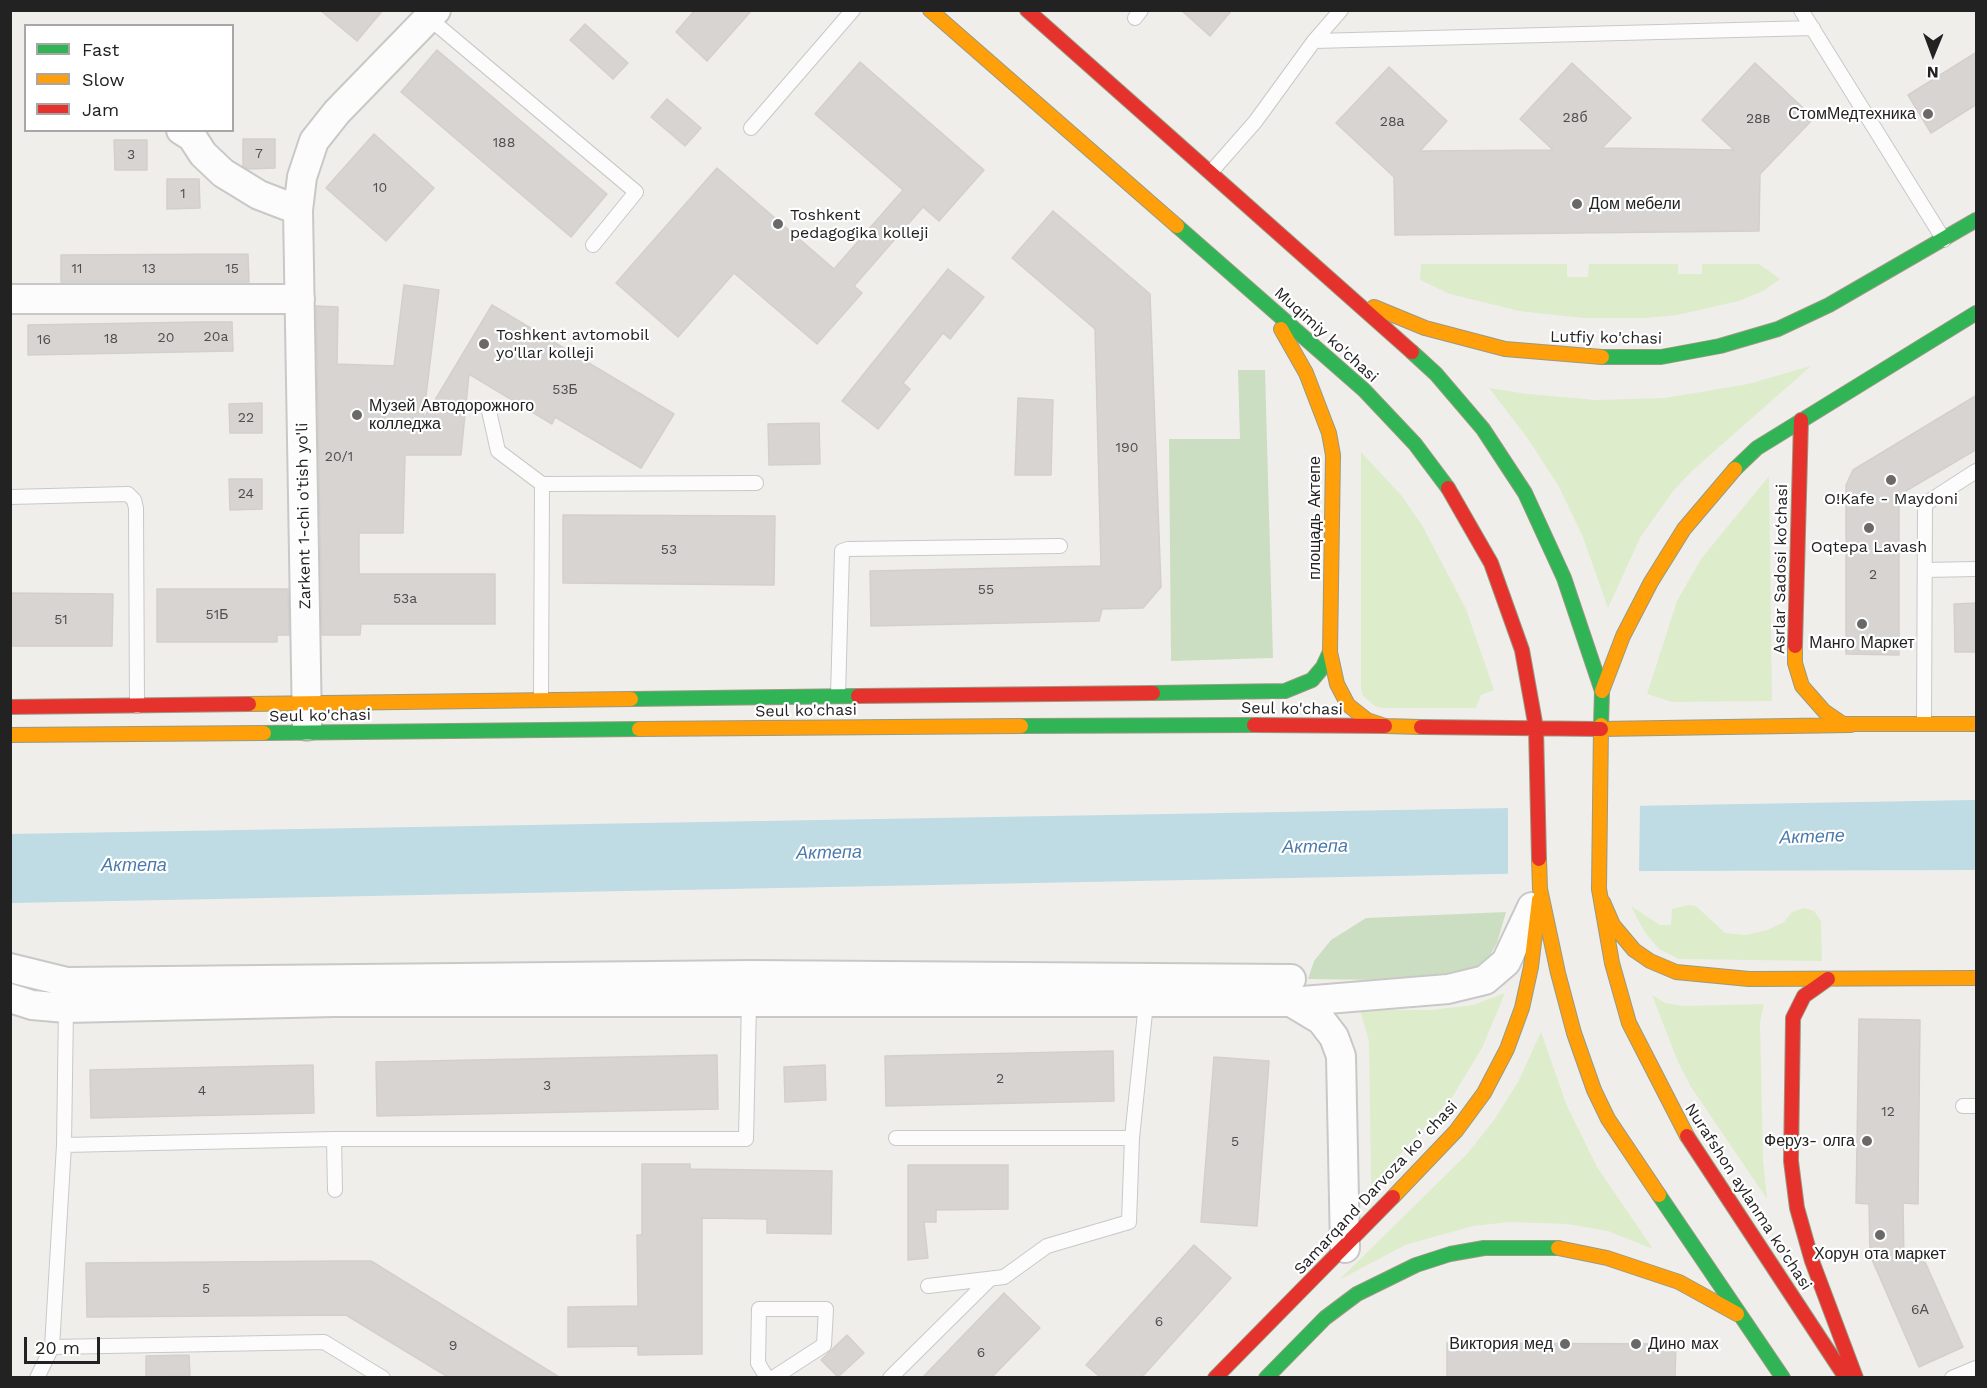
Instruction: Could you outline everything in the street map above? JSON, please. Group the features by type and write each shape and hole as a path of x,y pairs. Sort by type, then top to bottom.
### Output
{"main road":[{"name":"Muqimiy ko'chasi","path":"930,10 1364,390 1391,417 1437,472 1456,500 1491,563 1504,594 1522,650 1536,728 1540,889"},
{"path":"1027,10 1436,374 1483,429 1525,493 1564,578 1602,692"},
{"name":"Lutfiy ko'chasi","path":"1355,300 1425,328 1505,349 1598,357 1661,357 1720,346 1778,329 1829,304 1977,220"},
{"name":"площадь Актепе","path":"1257,296 1306,373 1329,433 1333,455 1330,652 1335,678 1345,701 1362,717 1385,726"},
{"path":"1977,314 1757,448 1724,479 1684,529 1651,582 1623,636 1602,692 1599,786 1599,889 1618,932 1634,950 1650,961 1685,974 1762,979 1977,978"},
{"name":"Asrlar Sadosi ko‘chasi","path":"1801,420 1795,663 1802,686 1816,704 1844,724 1977,724"},
{"name":"Seul ko'chasi","path":"10,707 1285,692 1312,680 1323,668 1330,652"},
{"name":"Seul ko'chasi","path":"10,735 1192,724 1601,729"},
{"name":"Asrlar Sadosi ko‘chasi","path":"1601,729 1855,724"},
{"path":"1540,889 1574,1033 1594,1090 1608,1119 1737,1314 1783,1377"},
{"name":"Samarqand Darvoza koʻchasi","path":"1215,1377 1345,1248 1456,1131 1496,1071 1515,1029 1527,987 1540,889"},
{"name":"Nurafshon aylanma ko'chasi","path":"1599,889 1619,988 1641,1052 1706,1167 1846,1377"},
{"path":"1762,979 1784,997 1791,1014 1793,1186 1812,1261 1856,1377"},
{"path":"1792,1030 1797,1008 1804,996 1828,979"},
{"path":"1266,1377 1325,1318 1357,1294 1416,1265 1450,1254 1484,1248 1540,1246 1574,1250 1607,1258 1679,1282 1737,1314"}],"street":[{"name":"Zarkent 1-chi o'tish yo'li","path":"307,733 298,210 302,177 314,141 337,112 429,13"},
{"path":"184,132 192,137 203,154 223,173 258,195 298,210"},
{"path":"10,299 300,299"},
{"path":"10,968 67,982 750,975 1291,991 1448,989 1485,980 1497,972 1510,956 1540,889"},
{"path":"10,998 32,1005 66,1008 334,1002 1146,1003 1291,991 1321,1020 1334,1037 1341,1056 1345,1248"}],"lane":[{"path":"751,128 853,10"},
{"path":"1211,172 1256,122 1314,41 1341,10"},
{"path":"1801,10 1944,240"},
{"path":"429,13 636,192 594,245"},
{"path":"1314,41 1813,28"},
{"path":"489,411 498,451 542,483 756,483"},
{"path":"1924,724 1925,504 1977,471"},
{"path":"541,701 542,483"},
{"path":"10,497 128,494 134,500 136,508 136,706"},
{"path":"838,696 842,551 848,549 1060,546"},
{"path":"1925,570 1977,569"},
{"path":"64,1145 334,1139 746,1138 749,1002"},
{"path":"928,1286 1004,1277 1047,1246 1129,1222 1132,1138 1146,1003"},
{"path":"37,1377 52,1347 64,1145 66,1008"},
{"path":"896,1138 1132,1138"},
{"path":"334,1139 335,1190"},
{"path":"890,1377 990,1279"},
{"path":"767,1377 758,1363 759,1309 826,1309 824,1345 773,1377"},
{"path":"52,1347 324,1342 383,1377"},
{"path":"1952,1377 1977,1368"}],"green space":[{"path":"1421,264 1567,264 1567,277 1588,277 1589,264 1678,264 1678,274 1702,274 1702,264 1759,264 1780,279 1763,291 1739,301 1677,315 1646,318 1583,318 1519,311 1450,294 1420,280"},
{"path":"1811,366 1692,471 1674,490 1641,536 1608,608 1583,537 1558,485 1526,436 1489,388 1596,400 1665,398 1748,384"},
{"path":"1238,370 1265,370 1273,658 1171,661 1169,439 1240,439"},
{"path":"1361,452 1401,495 1422,525 1466,609 1494,690 1481,695 1476,708 1382,708 1375,706 1363,696 1361,689"},
{"path":"1769,476 1772,701 1672,702 1647,694 1677,601 1701,559"},
{"path":"1688,905 1696,906 1725,933 1746,935 1767,930 1784,922 1792,912 1804,908 1814,911 1821,921 1822,961 1679,959 1659,949 1644,931 1631,906 1660,925 1671,925 1672,909"},
{"path":"1506,912 1497,943 1482,969 1453,981 1308,979 1314,961 1331,940 1366,918"},
{"path":"1505,993 1482,1048 1451,1099 1371,1186 1369,1041 1360,1010 1431,1010 1473,1005"},
{"path":"1652,995 1665,1003 1684,1006 1764,1004 1760,1022 1763,1159 1767,1199 1691,1087 1678,1062"},
{"path":"1541,1032 1567,1106 1597,1167 1653,1249 1608,1231 1567,1224 1509,1222 1473,1226 1405,1245 1339,1280 1467,1154 1494,1120 1518,1082"}],"water":[{"name":"Актепа","path":"1976,800 1976,870 1649,871 11,903 10,834"}],"pier":[{"path":"1640,804 1639,874 1508,876 1508,806"}],"building":[{"path":"320,10 383,10 357,41"},
{"path":"695,10 752,10 707,61 676,32"},
{"path":"1181,10 1232,10 1210,36"},
{"path":"585,24 628,63 613,79 570,40"},
{"path":"437,50 607,194 571,237 401,92"},
{"path":"1977,52 1977,104 1931,133 1908,95"},
{"path":"860,62 984,170 939,221 923,207 854,286 862,293 817,344 734,273 678,337 616,283 717,168 834,269 903,190 815,114"},
{"name":"Дом мебели","path":"1572,63 1631,118 1602,148 1734,150 1702,120 1755,63 1814,118 1760,174 1759,231 1395,235 1394,177 1336,123 1389,67 1447,121 1420,151 1553,150 1520,119"},
{"path":"667,99 701,128 685,146 651,117"},
{"path":"374,134 434,188 386,241 326,188"},
{"path":"243,139 275,139 275,168 248,169 243,166"},
{"path":"114,140 147,140 147,170 115,170"},
{"path":"167,179 199,179 200,208 167,209"},
{"path":"1053,211 1150,294 1161,587 1143,608 1102,609 1099,621 871,626 870,571 1101,566 1095,329 1012,258"},
{"path":"248,254 249,282 61,282 61,255"},
{"path":"948,269 984,297 950,339 943,333 903,383 910,389 878,429 842,401"},
{"path":"404,285 439,290 423,420 492,305 674,414 641,468 555,417 552,424 469,374 461,455 405,455 403,533 359,533 359,574 495,574 495,624 361,624 360,635 322,635 316,306 338,307 337,364 394,366"},
{"path":"232,322 233,351 28,355 28,325"},
{"path":"1977,395 1977,449 1899,495 1899,655 1846,654 1846,485 1853,470"},
{"path":"1018,398 1053,400 1051,475 1015,475"},
{"path":"262,403 262,433 230,433 229,404"},
{"path":"819,423 820,464 769,465 768,424"},
{"path":"229,479 262,479 262,509 230,510"},
{"path":"563,515 775,516 774,585 563,583"},
{"path":"157,589 288,589 289,635 277,635 277,642 157,642"},
{"path":"10,593 113,594 112,646 10,646"},
{"path":"1977,603 1977,652 1955,652 1954,604"},
{"path":"1859,1019 1920,1020 1918,1204 1903,1203 1904,1261 1921,1253 1963,1347 1919,1367 1870,1255 1869,1204 1856,1203"},
{"path":"1113,1051 1114,1101 886,1106 885,1056"},
{"path":"717,1055 718,1109 377,1116 376,1062"},
{"path":"1214,1057 1269,1061 1257,1226 1201,1222"},
{"path":"313,1065 314,1113 91,1118 90,1070"},
{"path":"825,1065 826,1100 785,1102 784,1067"},
{"path":"642,1164 690,1164 690,1169 832,1171 831,1234 767,1233 767,1219 702,1218 702,1354 638,1355 638,1346 568,1347 568,1307 638,1306 637,1235 642,1235"},
{"path":"908,1165 1008,1165 1008,1209 936,1210 936,1222 924,1222 928,1258 908,1260"},
{"path":"1194,1245 1231,1278 1142,1377 1100,1377 1086,1365"},
{"path":"371,1261 559,1377 448,1377 346,1315 87,1317 86,1263"},
{"path":"1004,1293 1040,1328 992,1377 923,1377"},
{"path":"847,1335 864,1353 838,1377 821,1360"},
{"path":"1447,1343 1676,1344 1675,1377 1447,1377"},
{"path":"189,1355 190,1376 146,1377 146,1356"}],"traffic: fast":[{"path":"1602,357 1661,357 1720,346 1778,329 1829,305 1976,220"},
{"path":"1177,226 1364,390 1415,444 1448,488"},
{"path":"1735,469 1757,448 1976,313"},
{"path":"1412,352 1436,374 1483,429 1525,493 1564,578 1602,691 1601,725"},
{"path":"1153,693 1285,691 1312,680 1323,667 1330,652"},
{"path":"631,699 858,696"},
{"path":"1021,726 1254,725"},
{"path":"264,733 639,729"},
{"path":"1659,1195 1783,1378"},
{"path":"1266,1378 1325,1318 1357,1294 1416,1265 1450,1254 1484,1248 1558,1248"}],"traffic: slow":[{"path":"930,10 1177,226"},
{"path":"1374,307 1425,328 1505,349 1602,357"},
{"path":"1281,329 1306,373 1329,433 1333,455 1330,652 1337,684 1348,705 1367,720 1385,726 1421,727"},
{"path":"1602,691 1623,636 1651,582 1684,529 1735,469"},
{"path":"1795,646 1795,663 1802,686 1824,711 1843,724 1976,724"},
{"path":"249,704 631,699"},
{"path":"1601,725 1599,889 1612,963 1629,1023 1687,1136"},
{"path":"1601,729 1851,725"},
{"path":"639,729 1021,726"},
{"path":"10,735 264,733"},
{"path":"1539,859 1540,889 1558,973 1574,1033 1594,1090 1608,1119 1659,1195"},
{"path":"1393,1197 1456,1131 1484,1093 1507,1049 1522,1008 1531,967 1539,900"},
{"path":"1603,902 1613,925 1634,950 1650,961 1676,972 1749,979 1976,978"},
{"path":"1558,1248 1607,1258 1679,1282 1737,1314"}],"traffic: jam":[{"path":"1027,10 1412,352"},
{"path":"1795,646 1801,420"},
{"path":"1448,488 1491,563 1522,650 1536,728 1539,859"},
{"path":"858,696 1153,693"},
{"path":"10,707 249,704"},
{"path":"1254,725 1385,726"},
{"path":"1421,727 1601,729"},
{"path":"1828,979 1804,996 1793,1018 1791,1161 1797,1208 1812,1261 1856,1378"},
{"path":"1687,1136 1846,1378"},
{"path":"1215,1378 1393,1197"}],"place":[{"name":"СтомМедтехника","path":"1928,114"},
{"name":"Дом мебели","path":"1577,204"},
{"name":"Toshkent pedagogika kolleji","path":"778,224"},
{"name":"Toshkent avtomobil yo'llar kolleji","path":"484,344"},
{"name":"Музей Автодорожного колледжа","path":"357,415"},
{"name":"O!Kafe - Maydoni","path":"1891,480"},
{"name":"Oqtepa Lavash","path":"1869,528"},
{"name":"Манго Маркет","path":"1862,624"},
{"name":"Феруз- олга","path":"1867,1141"},
{"name":"Хорун ота маркет","path":"1880,1235"},
{"name":"Виктория мед","path":"1565,1344"},
{"name":"Дино мах","path":"1636,1344"}],"water label":[{"name":"Актепе","path":"1812,837"}]}
